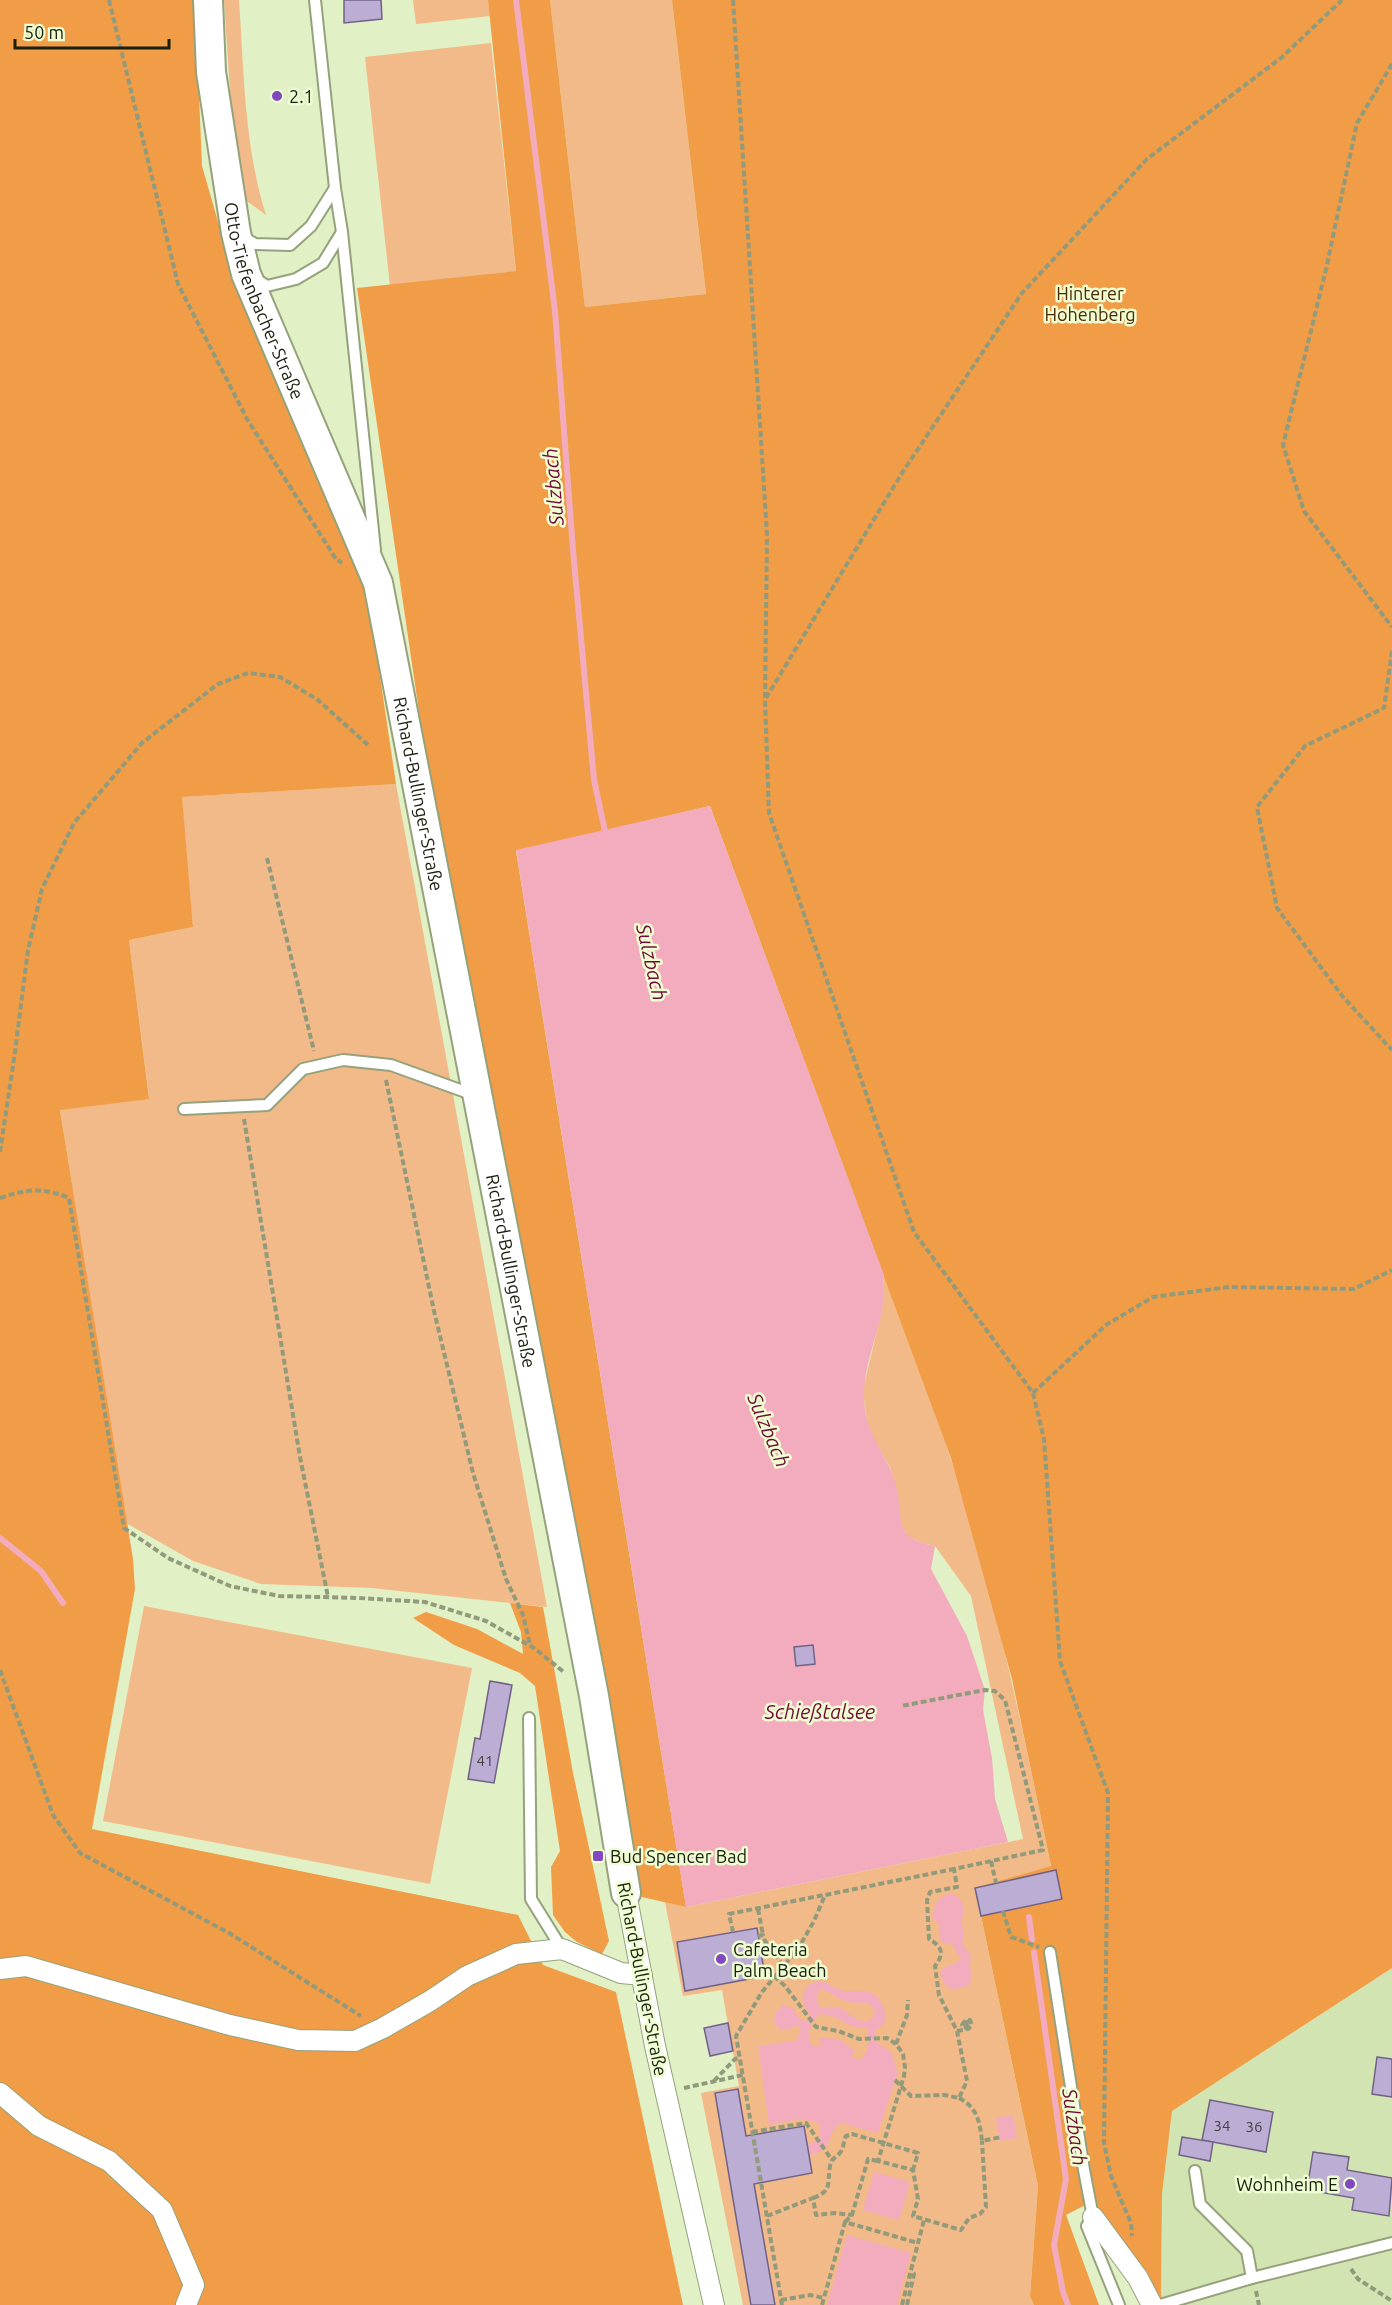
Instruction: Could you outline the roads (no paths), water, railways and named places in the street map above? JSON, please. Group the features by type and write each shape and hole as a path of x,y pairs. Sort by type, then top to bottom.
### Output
{"street":[{"name":"Otto-Tiefenbacher-Straße","path":"208,0 211,72 236,232 246,274 378,584"},
{"name":"Richard-Bullinger-Straße","path":"378,584 594,1696 626,1893 642,1975 714,2305"},
{"path":"0,1969 26,1966 230,2025 298,2040 355,2041 383,2028 477,1971 516,1954 562,1949 621,1974 642,1975"},
{"path":"0,2093 39,2126 109,2161 162,2210 194,2285 186,2305"},
{"path":"1093,2217 1138,2278 1152,2305"}],"lane":[{"name":"Richard-Bullinger-Straße","path":"315,0 335,188 342,232 378,584"},
{"path":"236,232 255,244 291,245 311,226 335,188"},
{"path":"246,274 267,286 296,279 323,263 342,232"},
{"path":"184,1109 267,1105 303,1069 343,1060 392,1065 478,1097"},
{"path":"529,1718 531,1899 562,1949"},
{"path":"1050,1952 1093,2217 1087,2226 1119,2305"},
{"path":"1195,2171 1200,2204 1247,2251 1252,2278"},
{"path":"1160,2305 1252,2278 1392,2243"}],"water":[{"name":"Schießtalsee","path":"710,806 884,1275 882,1311 866,1372 864,1397 867,1421 893,1475 900,1517 905,1532 921,1542 935,1546 931,1569 967,1636 985,1690 983,1710 992,1758 995,1799 1008,1842 686,1907 516,850"},
{"path":"949,1893 958,1897 962,1903 963,1942 971,1955 969,1985 958,1989 947,1987 940,1973 944,1968 960,1961 961,1957 952,1943 943,1943 939,1938 939,1924 932,1916 937,1901"},
{"path":"818,1981 841,1990 869,1992 877,1997 882,2004 886,2018 882,2026 875,2031 876,2042 891,2052 898,2072 878,2133 841,2123 836,2127 823,2150 809,2155 807,2143 819,2139 820,2125 802,2120 769,2125 758,2046 797,2040 801,2027 794,2026 780,2030 774,2022 775,2013 783,2005 793,2008 804,2022 811,2015 805,2009 803,1994 808,1985","holes":["821,1989 848,2002 871,2005 875,2013 873,2018 865,2022 856,2019 841,2008 819,2007 817,1994","820,2014 853,2026 867,2028 868,2046 863,2057 859,2060 851,2056 855,2052 840,2039 819,2038 821,2047 812,2045 809,2036 810,2028"]},
{"path":"1013,2115 1017,2138 1000,2141 996,2118"},
{"path":"874,2172 910,2182 899,2220 863,2210"},
{"path":"847,2235 911,2253 897,2305 827,2305"}],"waterway":[{"name":"Sulzbach","path":"516,0 555,311 573,550 594,780 606,836"},
{"path":"0,1538 41,1571 63,1603"},
{"name":"Sulzbach","path":"1029,1917 1032,1940"},
{"name":"Sulzbach","path":"1034,1952 1066,2179 1054,2245 1063,2292 1068,2305"}],"place":[{"name":"2.1","path":"277,96"},
{"name":"Bud Spencer Bad","path":"598,1856"},
{"name":"Cafeteria Palm Beach","path":"721,1959"},
{"name":"Wohnheim E","path":"1350,2184"}],"park label":[{"name":"Hinterer Hohenberg","path":"1090,303"}]}
